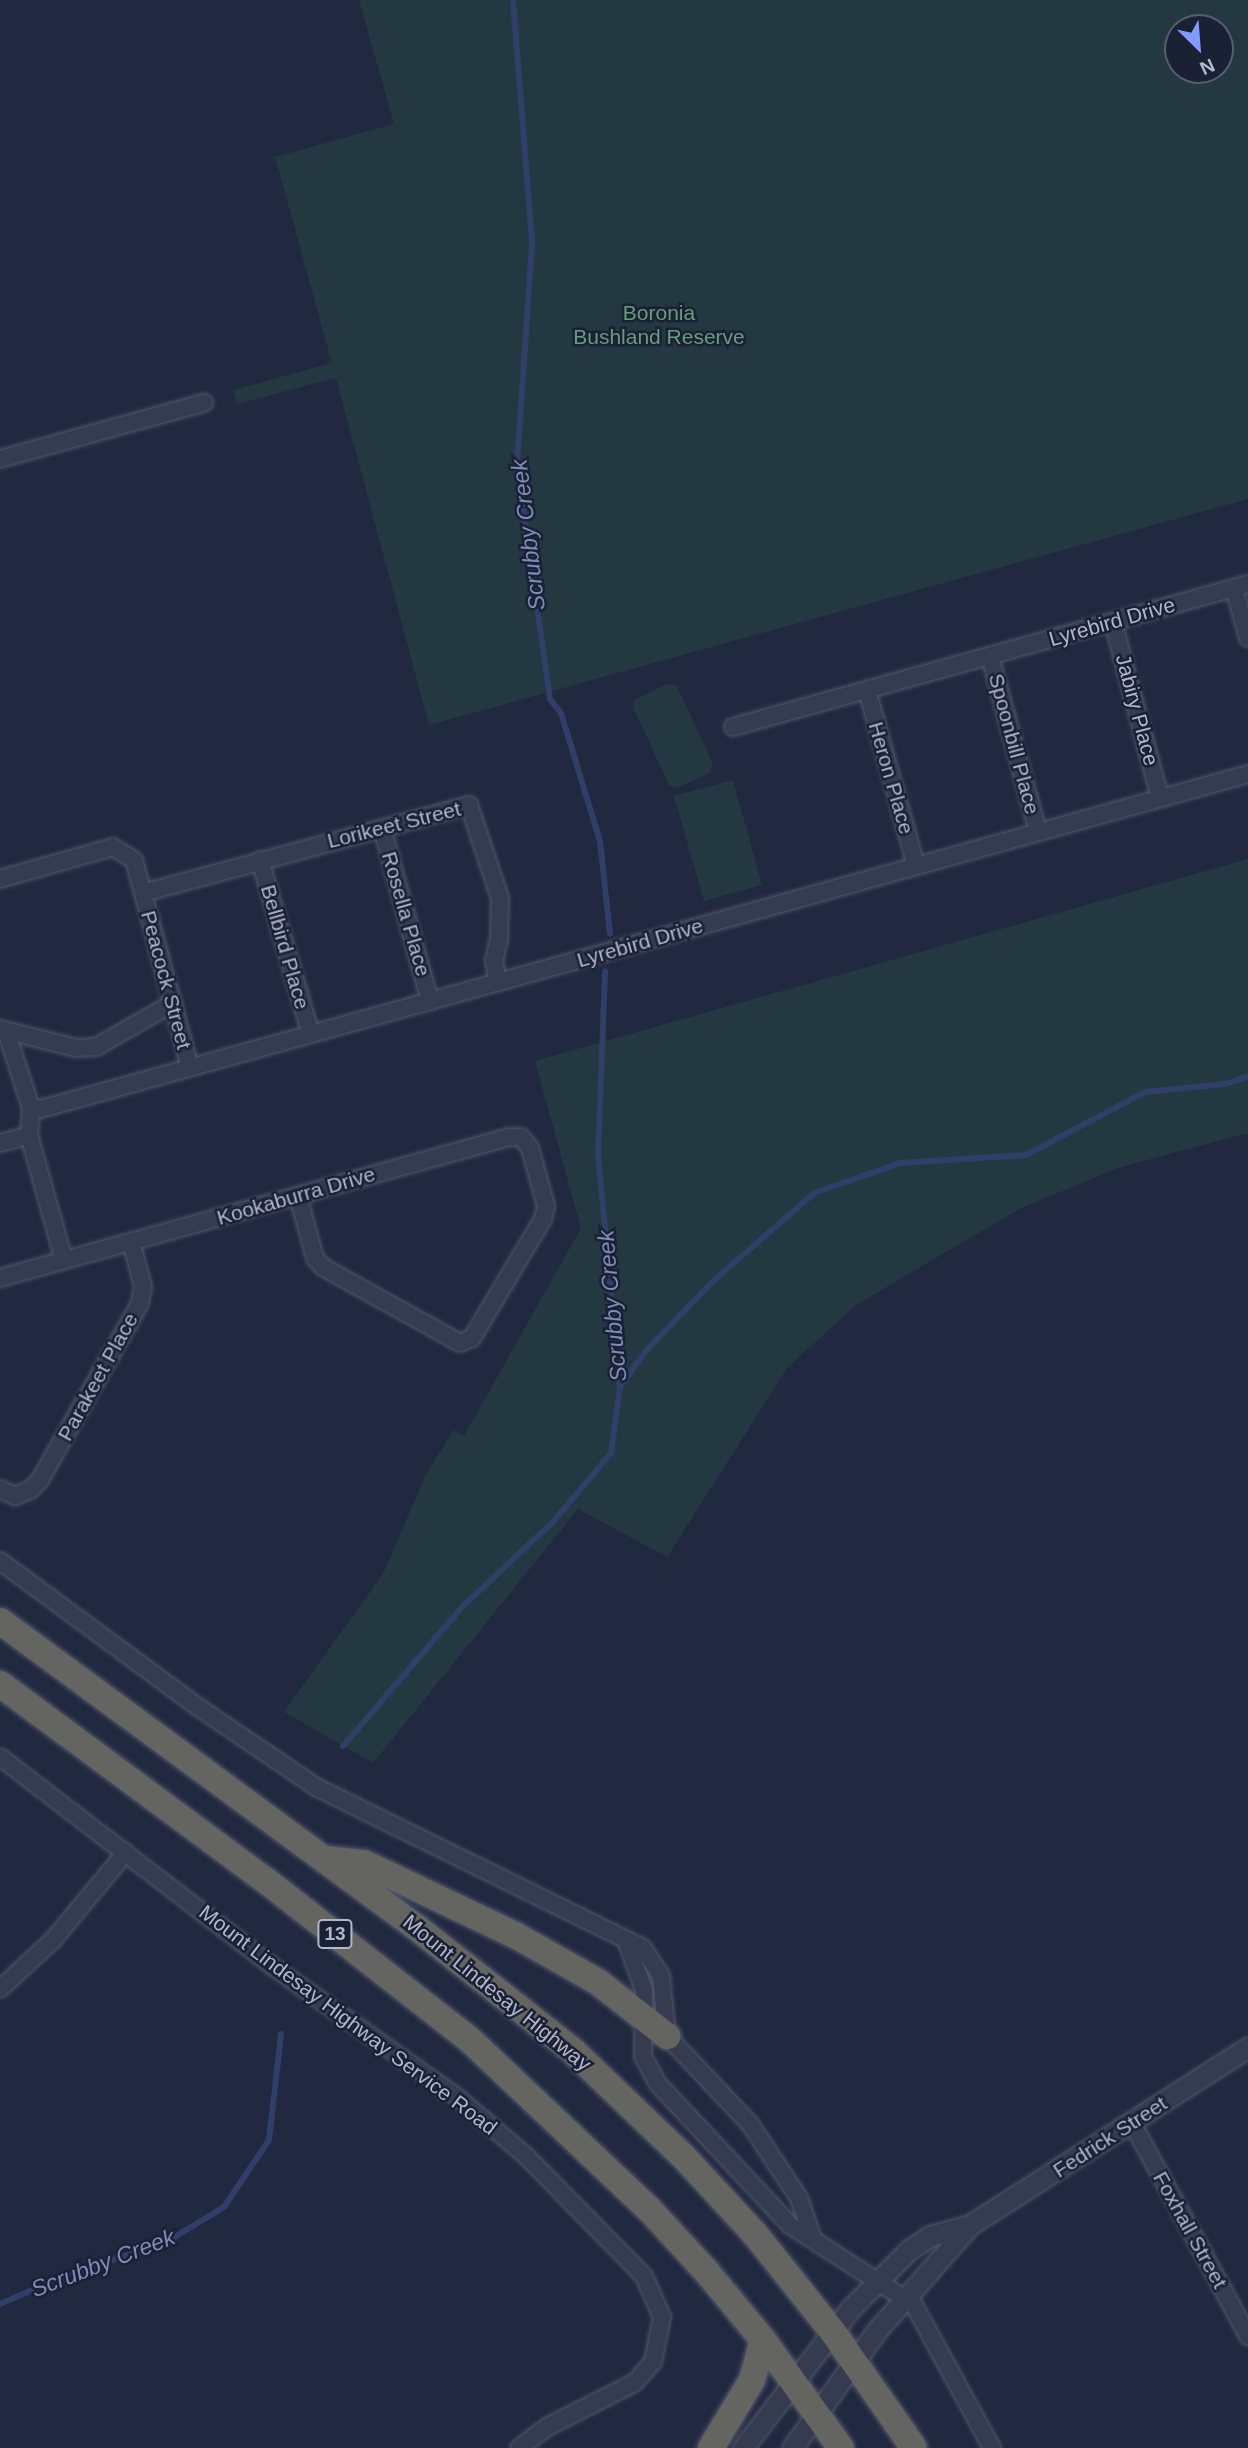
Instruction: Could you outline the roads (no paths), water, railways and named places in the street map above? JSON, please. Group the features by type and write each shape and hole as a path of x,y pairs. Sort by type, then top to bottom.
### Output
{"highway":[{"name":"Mount Lindesay Highway","path":"0,1620 476,1972 619,2093 723,2198 833,2332 914,2448"},
{"name":"13","path":"0,1684 264,1879 470,2040 649,2209 763,2340 841,2448"},
{"path":"325,1859 364,1863 515,1935 573,1966 667,2036"},
{"path":"710,2448 752,2380 763,2340"}],"street":[{"path":"0,459 204,403"},
{"path":"1241,586 1248,638"},
{"name":"Lyrebird Drive","path":"733,727 1241,586"},
{"name":"Jabiry Place","path":"1112,622 1160,798"},
{"name":"Spoonbill Place","path":"990,656 1038,832"},
{"name":"Heron Place","path":"867,690 916,866"},
{"name":"Lyrebird Drive","path":"31,1108 311,1034 1248,774"},
{"name":"Lorikeet Street","path":"143,893 460,805 475,812 500,898 499,939 494,960 498,982"},
{"name":"Rosella Place","path":"382,828 430,1001"},
{"name":"Peacock Street","path":"0,878 113,847 134,860 190,1067"},
{"name":"Bellbird Place","path":"260,859 311,1034"},
{"path":"3,1030 76,1048 96,1047 173,1003"},
{"path":"3,1030 31,1108 29,1135 64,1260"},
{"path":"0,1143 29,1135"},
{"name":"Kookaburra Drive","path":"0,1278 298,1196 521,1137 530,1149 545,1206 543,1219 472,1338 460,1343 323,1267 315,1258 298,1196"},
{"name":"Parakeet Place","path":"7,1493 30,1490 40,1480 139,1303 144,1286 131,1242"},
{"path":"0,1561 198,1707 316,1787 643,1948 656,1962 667,2036 713,2080 761,2140 799,2198 813,2239"},
{"name":"Mount Lindesay Highway Service Road","path":"0,1757 272,1966 457,2096 584,2212 654,2290 662,2332 645,2373 620,2392 547,2427 519,2448"},
{"path":"0,1989 53,1940 127,1852"},
{"path":"625,1940 641,1978 645,2017 643,2056 658,2084 790,2225 813,2239 831,2255 877,2278 905,2296 926,2322 992,2448"},
{"name":"Fedrick Street","path":"792,2448 905,2296 970,2225 1248,2047"},
{"name":"Foxhall Street","path":"1132,2123 1247,2331"},
{"name":"Fedrick Street","path":"743,2448 877,2278 930,2236 970,2225"}],"waterway":[{"name":"Scrubby Creek","path":"513,0 532,244 517,464 550,699 561,713 600,841 610,933"},
{"name":"Scrubby Creek","path":"343,1746 464,1605 552,1523 611,1453 620,1387 598,1156 605,971"},
{"path":"620,1387 645,1352 712,1282 814,1193 900,1163 1026,1155 1145,1092 1226,1084 1248,1076"},
{"name":"Scrubby Creek","path":"0,2304 60,2278 168,2241 224,2207 269,2140 281,2034"}],"park label":[{"name":"Boronia Bushland Reserve","path":"659,325"}]}
